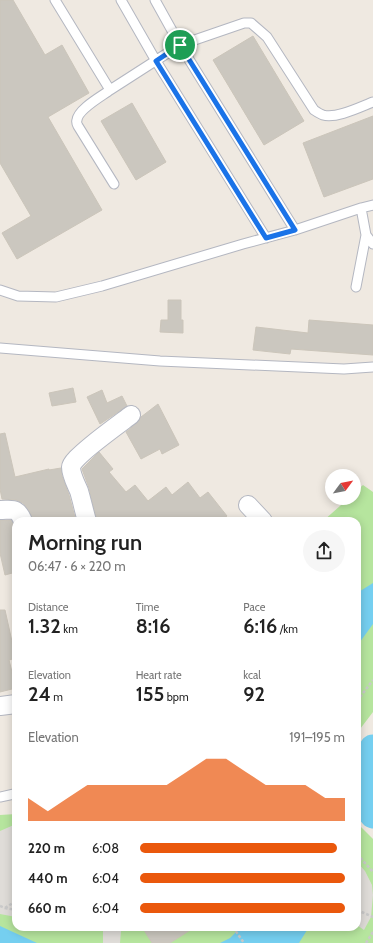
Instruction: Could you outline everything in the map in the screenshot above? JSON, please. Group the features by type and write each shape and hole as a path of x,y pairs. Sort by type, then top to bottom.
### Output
{"street":[{"path":"86,517 71,467 72,463 81,453 131,415"},
{"path":"248,505 259,517"},
{"path":"0,510 14,510 19,512 22,517"},
{"path":"0,706 12,704"}],"lane":[{"path":"55,0 110,90"},
{"path":"121,0 156,61 266,238"},
{"path":"155,0 180,45 295,230"},
{"path":"114,184 78,126 76,121 78,116 84,109 110,90 180,45 244,23 251,23 267,37 314,110 321,115 338,115 373,102"},
{"path":"0,290 18,296 56,297 102,286 295,230 373,205"},
{"path":"356,286 366,234 361,208"},
{"path":"366,234 373,244"},
{"path":"0,348 167,361 344,369 373,367"},
{"path":"0,796 12,794"}],"path":[{"path":"361,696 373,680"},
{"path":"361,859 373,872"},
{"path":"5,908 12,904"},
{"path":"0,906 12,909"},
{"path":"361,912 373,917"},
{"path":"236,931 244,943"},
{"path":"366,943 373,932"}],"green space":[{"path":"363,485 373,492 373,712 361,728 361,517 328,517 341,505 361,505 361,487"},
{"path":"12,814 12,931 361,931 361,827 373,839 373,943 0,943 0,815"}],"shaded area":[{"path":"12,826 12,916 0,914 0,831"},
{"path":"361,866 372,885 373,895 371,917 364,930 361,928"},
{"path":"103,931 121,931 120,943 103,943"}],"water":[{"path":"373,583 373,624 361,640 361,590"},
{"path":"0,926 37,943 0,943"},
{"path":"237,931 306,931 299,943 220,943 230,938"}],"building":[{"path":"0,0 13,0 45,55 62,45 89,93 48,117 102,210 17,259 2,233 31,216 0,163"},
{"path":"253,36 304,121 264,145 213,60"},
{"path":"132,103 166,162 136,180 101,121"},
{"path":"373,116 373,179 324,197 303,143"},
{"path":"168,300 181,300 181,320 183,320 183,333 160,332 161,320 168,320"},
{"path":"309,320 373,325 373,355 291,349 290,354 253,350 256,327 308,333"},
{"path":"73,388 76,402 52,406 49,393"},
{"path":"102,390 107,403 122,396 127,406 100,424 87,397"},
{"path":"158,404 179,445 162,454 160,449 141,459 126,432 137,423 141,417"},
{"path":"5,433 15,477 49,469 61,468 62,476 75,517 32,517 30,512 23,503 16,500 2,499 0,489 0,434"},
{"path":"99,452 113,469 109,472 126,492 135,485 148,501 166,487 172,495 188,482 200,498 208,492 227,516 96,517 89,488 82,469"},
{"path":"0,520 11,520 12,573 5,575 0,553"},
{"path":"0,610 5,610 12,642 12,659 9,660 12,672 12,689 0,692"},
{"path":"144,931 189,931 170,943 152,943"}],"waterway":[{"path":"361,781 363,764 373,748"},
{"path":"361,800 373,815"}],"route":[{"path":"180,45 295,230 266,238 226,175 156,61 180,45"}]}
